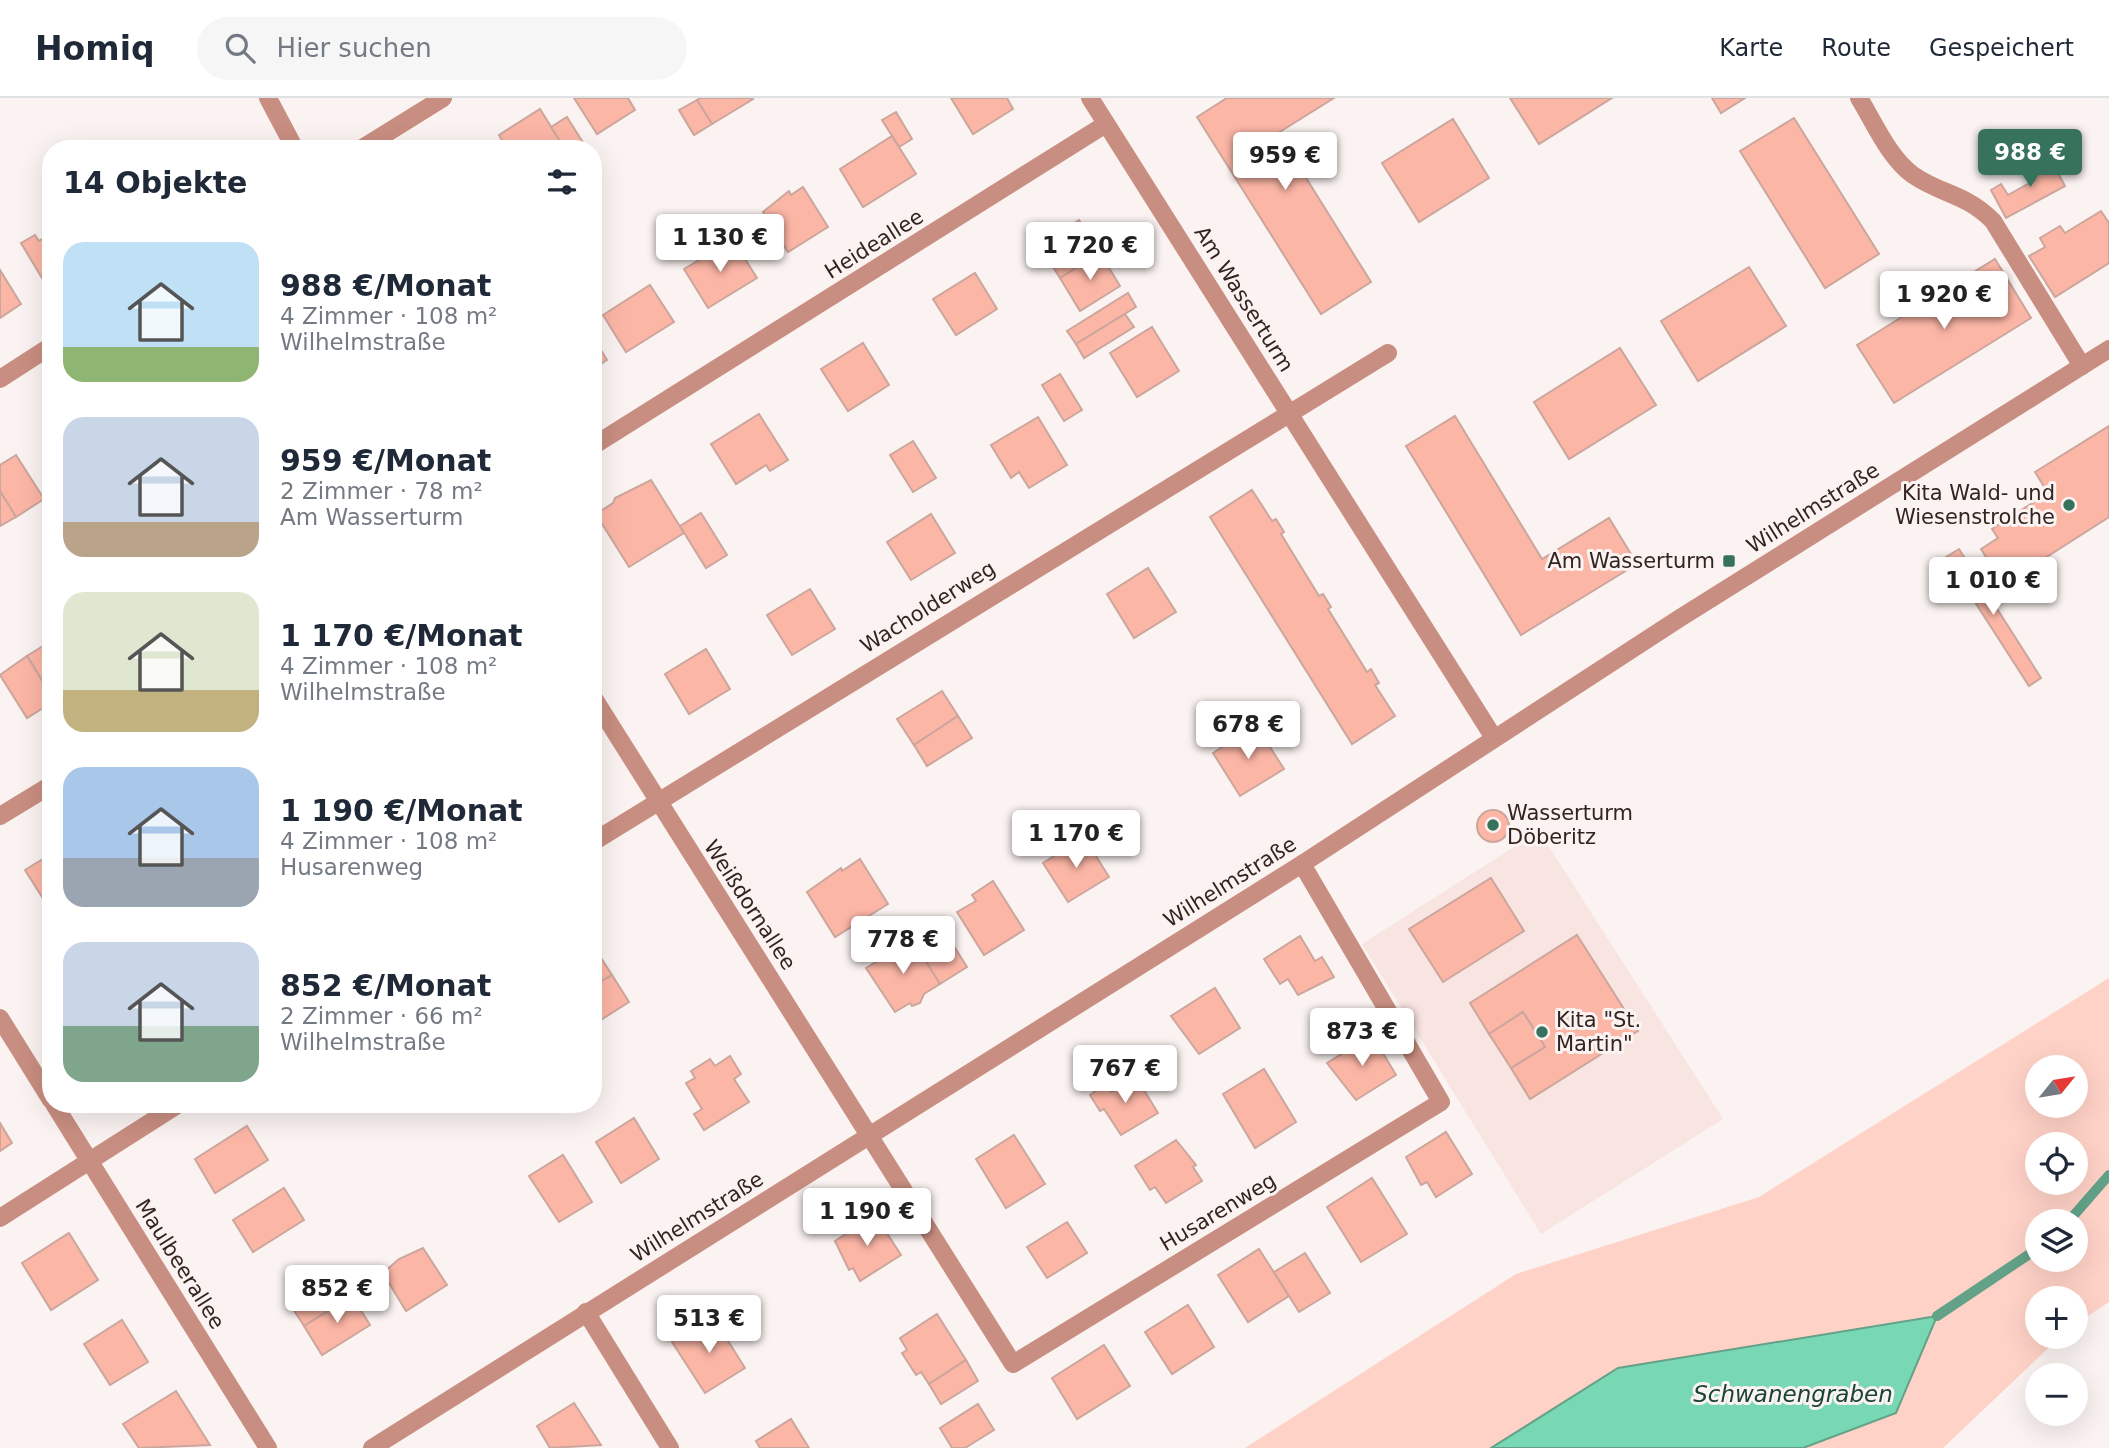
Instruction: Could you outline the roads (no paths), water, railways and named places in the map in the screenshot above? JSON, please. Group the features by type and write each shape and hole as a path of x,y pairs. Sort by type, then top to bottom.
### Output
{"street":[{"path":"268,98 290,140"},
{"path":"375,140 443,98"},
{"name":"Am Wasserturm","path":"1090,98 1494,738"},
{"path":"1859,98 1892,151 1911,174 1977,205 1993,222 2082,366"},
{"name":"Heideallee","path":"602,440 1107,124"},
{"name":"Wilhelmstraße","path":"372,1448 1302,864 1494,738 2109,349"},
{"path":"0,379 42,352"},
{"name":"Wacholderweg","path":"602,836 1388,353"},
{"name":"Weißdornallee","path":"602,712 872,1136"},
{"path":"0,816 42,790"},
{"name":"Husarenweg","path":"872,1136 1013,1364 1441,1102 1302,864"},
{"path":"0,1018 42,1086"},
{"name":"Maulbeerallee","path":"60,1113 268,1448"},
{"path":"0,1217 165,1113"},
{"path":"586,1312 670,1448"}],"water":[{"name":"Schwanengraben","path":"1937,1316 1896,1413 1803,1448 1491,1448 1618,1368"}],"waterway":[{"name":"Schwanengraben","path":"2079,1209 2109,1175"},
{"name":"Schwanengraben","path":"1937,1316 2025,1257"}],"place":[{"name":"Kita Wald- und Wiesenstrolche","path":"2069,505"},
{"name":"Am Wasserturm","path":"1729,561"},
{"name":"Wasserturm Döberitz","path":"1493,825"},
{"name":"Kita \"St. Martin\"","path":"1542,1032"}]}
